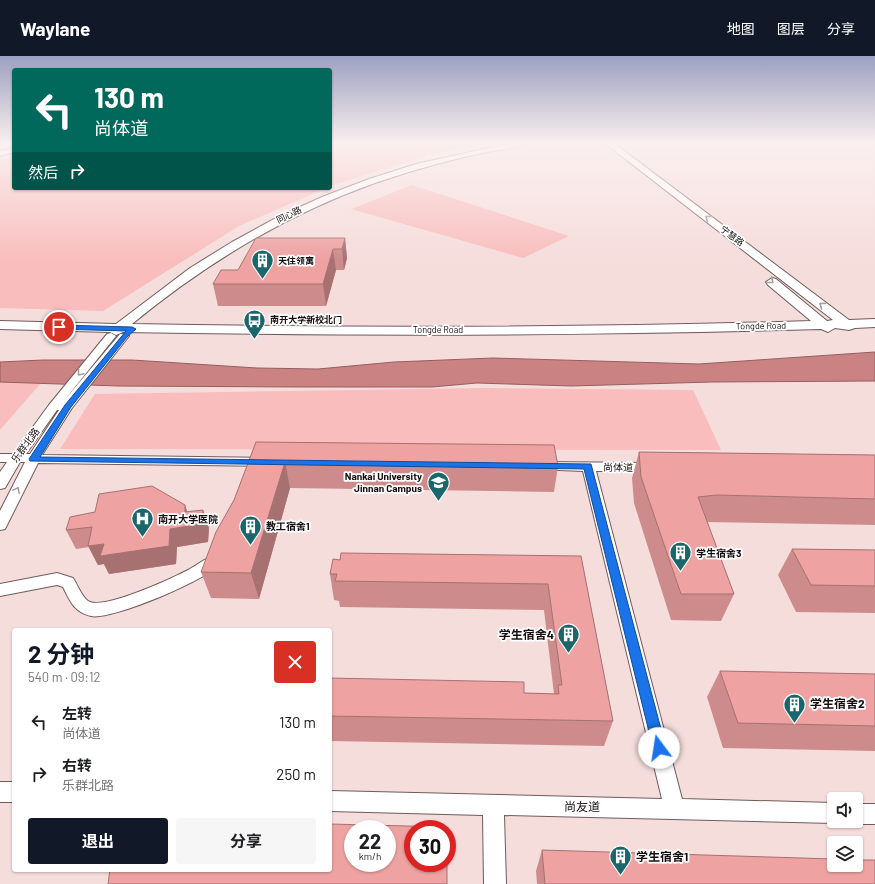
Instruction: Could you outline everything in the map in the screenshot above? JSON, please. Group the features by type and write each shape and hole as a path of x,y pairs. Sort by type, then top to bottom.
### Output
{"main road":[{"name":"同心路","path":"122,332 176,283 221,252 276,222 325,198 367,183"},
{"name":"同心路","path":"122,332 184,286 256,238 295,217 331,201 380,183"},
{"name":"宁慧路","path":"647,183 751,265"},
{"name":"宁慧路","path":"661,183 850,327"},
{"path":"763,275 828,328"},
{"name":"Tongde Road","path":"0,333 122,332 366,336 828,328 850,327 875,323"},
{"name":"Tongde Road","path":"0,326 122,332"},
{"name":"Tongde Road","path":"850,327 875,329"}],"street":[{"name":"乐群北路","path":"0,526 33,459 68,406 108,356 122,332"},
{"name":"乐群北路","path":"0,485 15,459 67,389 94,357 122,332"},
{"path":"53,407 68,406"},
{"path":"0,458 253,469 280,462"},
{"name":"尚体道","path":"525,465 661,467"},
{"path":"588,466 675,810"},
{"path":"0,590 57,579 68,582 81,605 92,610 110,607 200,572 210,566 221,551"},
{"path":"0,792 12,792"},
{"name":"尚友道","path":"332,801 827,813"},
{"path":"493,805 496,884"},
{"path":"863,814 875,814"}],"shaded area":[{"path":"0,183 12,183 12,190 321,190 239,226 103,311 0,308"},
{"path":"332,183 341,183 332,185"},
{"path":"412,185 569,236 523,258 351,209"},
{"path":"875,352 875,381 712,382 571,386 477,383 432,387 118,386 0,382 0,362 43,360 132,360 257,368 318,369 394,362 493,358 699,364"},
{"path":"0,381 40,384 0,430"},
{"path":"483,388 693,390 721,450 60,449 95,394"}],"building":[{"path":"256,238 345,238 342,249 333,249 323,284 213,284 221,270 238,270"},
{"path":"256,442 554,445 558,466 285,462 251,573 201,572 216,532 234,500"},
{"path":"639,452 875,455 875,499 716,495 698,497 734,594 681,594 641,477"},
{"path":"152,486 185,505 185,512 203,510 202,524 170,529 169,546 100,556 104,544 88,546 92,527 66,530 70,517 95,512 99,494"},
{"path":"792,549 875,550 875,586 811,585"},
{"path":"341,553 581,556 613,721 332,716 332,678 524,682 524,693 559,694 558,685 562,685 548,584 335,581 337,574 330,574 333,559 340,560"},
{"path":"720,671 875,674 875,726 738,723"},
{"path":"332,824 344,824 344,872 396,872 396,826 404,826 404,872 447,872 447,884 108,884 110,872 332,872"},
{"path":"542,850 827,859 827,872 863,872 863,860 875,860 875,884 545,884"}],"place":[{"name":"天住领寓","path":"262,280"},
{"name":"南开大学新校北门","path":"255,340"},
{"name":"Nankai University Jinnan Campus","path":"438,502"},
{"name":"南开大学医院","path":"143,538"},
{"name":"教工宿舍1","path":"251,546"},
{"name":"学生宿舍3","path":"680,572"},
{"name":"学生宿舍4","path":"569,654"},
{"name":"学生宿舍2","path":"795,724"},
{"name":"学生宿舍1","path":"621,876"}],"route":[{"path":"59,327 132,329 124,336 68,406 33,459 588,466 659,748"}]}
